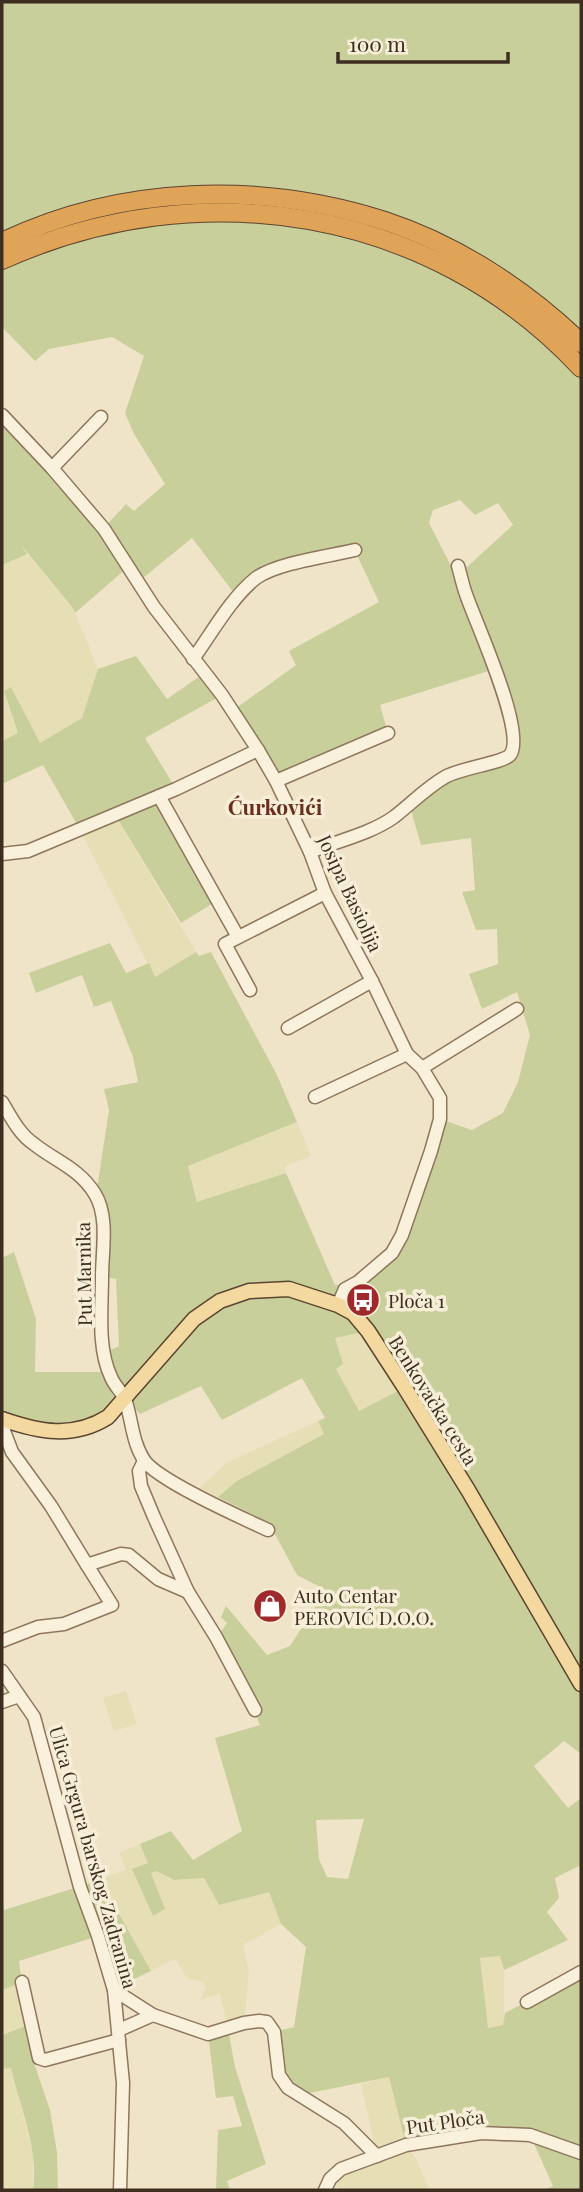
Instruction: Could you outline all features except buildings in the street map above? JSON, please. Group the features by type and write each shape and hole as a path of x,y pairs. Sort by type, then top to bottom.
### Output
{"highway":[{"path":"2,242 52,221 131,201 203,194 253,195 295,201 345,210 386,222 459,254 521,292 581,343"},
{"path":"2,260 58,238 132,218 199,212 259,213 290,217 376,237 441,263 519,312 581,368"}],"main road":[{"name":"Benkovačka cesta","path":"3,1419 49,1431 91,1428 108,1417 194,1319 220,1301 249,1291 289,1289 338,1305 353,1314 368,1331 405,1388 581,1684"}],"street":[{"name":"Josipa Basiolija","path":"2,415 104,529 155,607 222,695 258,750 310,852 325,893 407,1054 422,1068 440,1098 440,1119 402,1236 392,1253 358,1282 345,1289 338,1305"},
{"path":"52,468 101,417"},
{"path":"193,659 237,597 257,578 275,569 355,551"},
{"path":"310,852 377,827 394,817 428,787 452,773 509,757 513,749 508,703 466,596 458,566"},
{"path":"276,781 388,733"},
{"path":"2,854 28,851 159,796 258,750"},
{"path":"159,796 238,937"},
{"path":"250,990 225,944 325,893"},
{"path":"288,1028 372,981"},
{"path":"422,1068 517,1009"},
{"path":"315,1097 407,1054"},
{"name":"Put Marnika","path":"2,1102 15,1125 33,1144 61,1160 80,1176 96,1195 103,1219 104,1353 110,1376 124,1398 144,1461 139,1471 141,1486 188,1592 216,1637 255,1710"},
{"path":"2,1641 22,1631 64,1624 112,1605 51,1506 12,1452 4,1431 3,1419"},
{"path":"144,1461 182,1487 268,1530"},
{"path":"87,1565 121,1554 129,1555 158,1578 188,1592"},
{"name":"Ulica Grgura barskog Zadranina","path":"2,1671 34,1717 79,1887 98,1936 114,1990 123,2082 120,2190"},
{"path":"2,1702 19,1696"},
{"path":"527,2002 581,1972"},
{"path":"22,1982 39,2058 45,2060 119,2035 153,2015"},
{"path":"114,1990 153,2015 208,2034 244,2023 267,2022 274,2032 279,2075 288,2088 344,2123 377,2156"},
{"name":"Put Ploča","path":"325,2190 330,2179 341,2169 406,2145 481,2133 530,2135 581,2153"}],"shaded area":[{"path":"27,554 73,608 98,669 82,718 40,743 11,688 4,691 18,733 2,741 2,565"},
{"path":"114,813 196,952 155,977 79,828"},
{"path":"297,1122 311,1156 285,1166 286,1173 198,1203 188,1166"},
{"path":"368,1331 405,1388 359,1412 335,1369 335,1338"},
{"path":"318,1421 324,1434 237,1481 218,1497 200,1488 226,1463"},
{"path":"126,1691 137,1724 114,1731 103,1698"},
{"path":"140,1844 149,1863 132,1870 151,1873 157,1870 174,1880 204,1878 219,1905 269,1892 281,1924 243,1945 249,1972 244,2023 228,2029 220,1994 201,1999 206,1987 203,1982 187,1978 175,1959 151,1971 100,1880 126,1869 119,1853"},
{"path":"500,1956 504,1970 504,2025 487,2028 480,1958"},
{"path":"22,1983 28,2025 2,2035 2,1990"},
{"path":"11,2068 33,2152 33,2190 2,2190 2,2069"},
{"path":"389,2077 406,2145 416,2159 430,2190 340,2190 330,2179 377,2156 361,2084"}],"green space":[{"path":"2,2 581,2 581,1754 564,1741 534,1766 568,1808 581,1798 581,1865 555,1878 559,1898 547,1912 568,1940 504,1970 500,1956 480,1958 488,2028 503,2025 505,2013 581,1972 581,2190 544,2190 553,2186 530,2135 406,2145 389,2077 300,2095 288,2088 274,2032 294,2027 306,1947 281,1924 269,1892 219,1905 204,1878 174,1880 157,1871 151,1873 165,1909 153,1916 132,1869 148,1863 140,1844 171,1831 193,1860 242,1831 215,1738 260,1725 220,1633 227,1623 221,1617 226,1606 267,1655 290,1646 326,1590 297,1575 269,1523 218,1497 237,1481 324,1434 318,1421 325,1418 302,1378 222,1420 201,1386 140,1414 124,1398 91,1428 2,1419 2,1258 14,1252 36,1319 35,1372 109,1372 104,1353 119,1346 116,1279 102,1277 96,1195 109,1110 104,1089 138,1082 133,1057 111,1001 94,1007 82,975 36,993 29,973 110,943 126,973 149,963 155,977 196,952 199,956 211,952 277,1075 297,1122 188,1166 197,1202 286,1173 335,1285 358,1282 392,1253 440,1119 472,1130 503,1113 518,1082 530,1035 517,992 482,1009 469,974 498,964 497,929 476,930 462,892 475,890 471,838 421,845 409,803 428,787 513,749 495,669 380,705 388,733 276,781 232,711 296,665 289,651 379,602 355,551 275,569 237,597 192,538 138,582 128,567 75,613 21,545 27,554 2,565 2,415 103,529 126,504 134,511 165,484 134,434 125,413 144,356 112,337 49,349 35,361 2,327","holes":["460,500 475,515 498,503 513,525 467,567 450,564 429,523 433,510","368,1331 404,1388 359,1411 336,1369 343,1364 335,1338","364,1819 348,1879 327,1877 319,1859 316,1820"]},
{"path":"136,656 167,699 203,674 222,695 145,738 176,789 160,796 215,902 181,923 114,813 79,828 43,765 2,784 2,741 18,733 4,691 11,687 40,743 82,718 98,669"},
{"path":"100,1880 151,1971 126,1983 98,1936 19,1961 22,1983 2,1990 2,1895 4,1910"},
{"path":"28,2025 34,2063 50,2110 57,2152 58,2190 33,2190 33,2159 28,2128 11,2068 2,2069 2,2035"},
{"path":"228,2029 235,2067 266,2164 227,2181 230,2190 216,2190 218,2130 242,2126 233,2096 216,2098 208,2034"}],"place":[{"name":"Ploča 1","path":"363,1300"},
{"name":"Auto Centar PEROVIĆ D.O.O.","path":"270,1606"}],"district":[{"name":"Ćurkovići","path":"275,806"}]}
